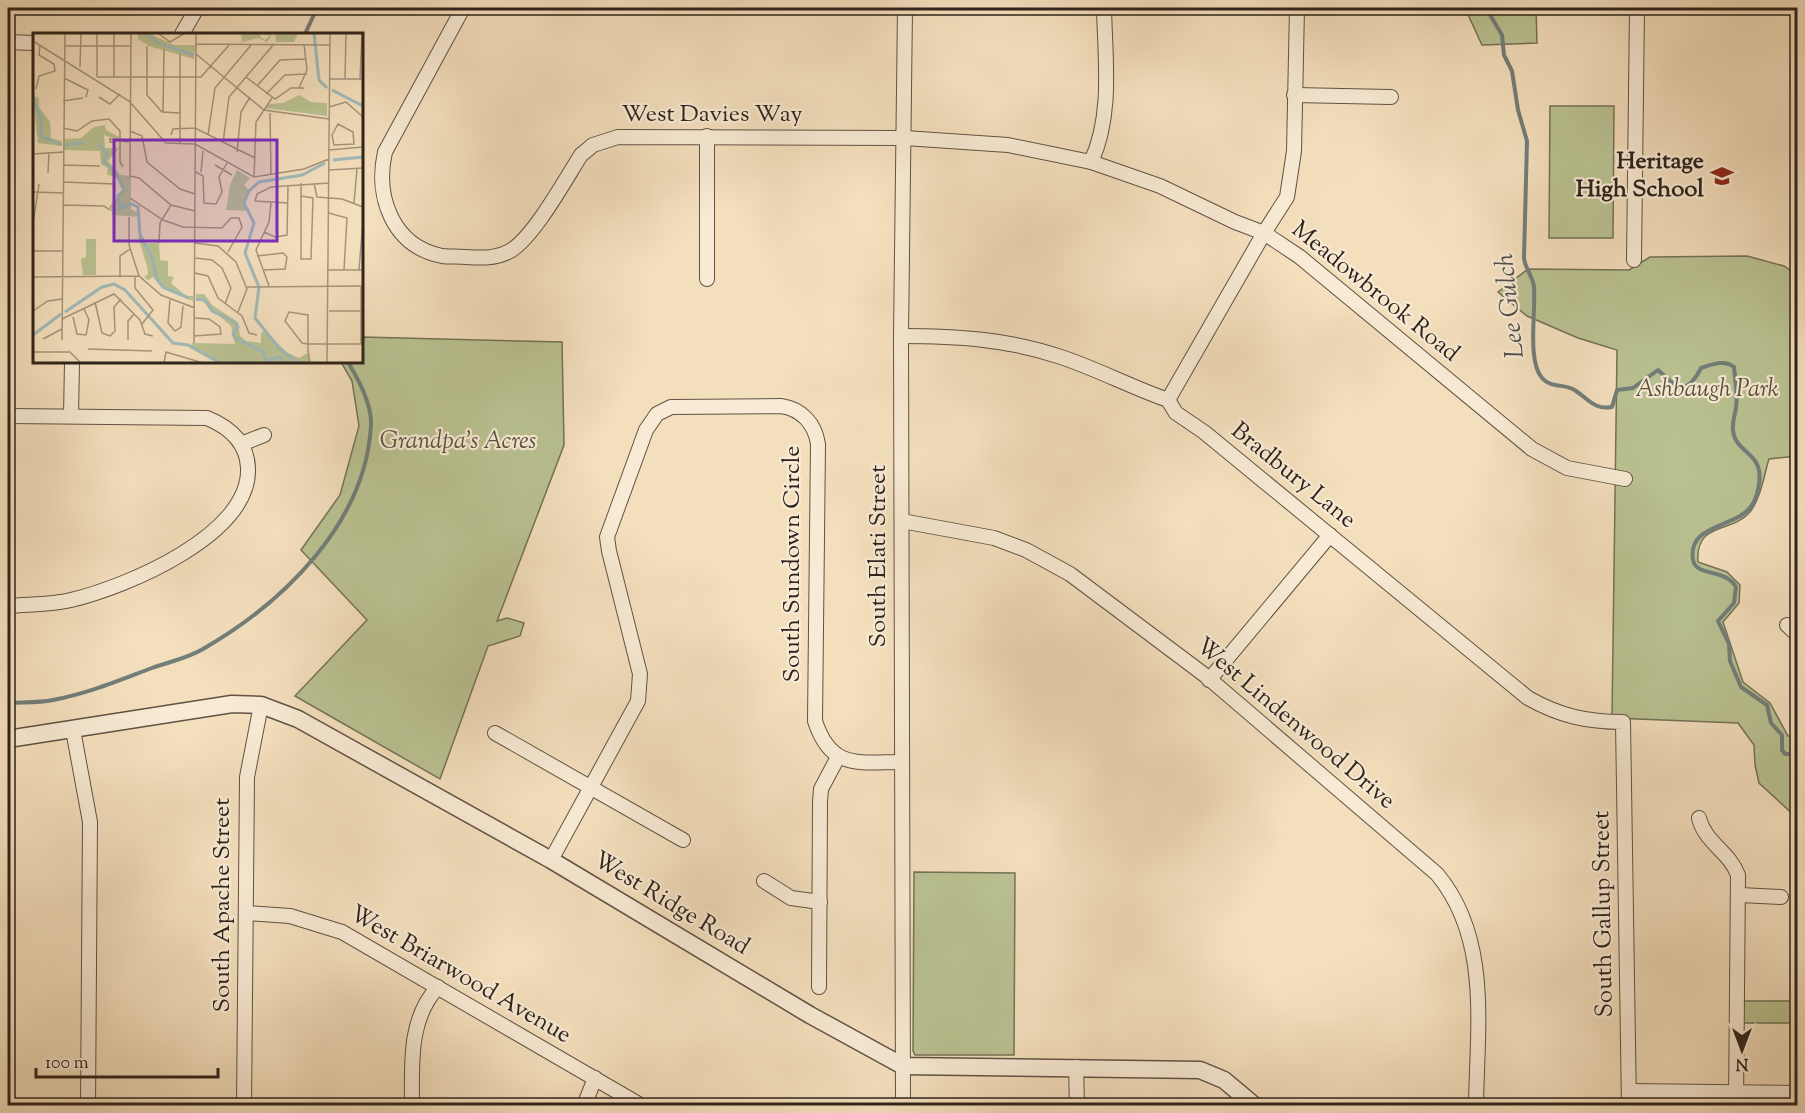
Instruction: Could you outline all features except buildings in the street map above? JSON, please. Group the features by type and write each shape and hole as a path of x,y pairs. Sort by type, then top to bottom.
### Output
{"street":[{"path":"183,33 197,8"},
{"name":"West Davies Way","path":"463,8 385,152 381,169 383,198 388,212 404,235 423,249 443,256 479,259 511,250 528,234 581,155 602,140 618,137 707,136 905,138"},
{"name":"South Elati Street","path":"903,1106 901,336 906,8"},
{"path":"1091,162 1100,137 1105,108 1104,8"},
{"path":"1168,400 1287,197 1294,151 1297,8"},
{"path":"1634,260 1636,8"},
{"path":"8,42 33,43"},
{"path":"1294,95 1391,97"},
{"path":"707,136 707,279"},
{"name":"Meadowbrook Road","path":"905,138 1008,145 1091,162 1160,186 1234,222 1264,233 1309,264 1532,449 1567,468 1625,479"},
{"name":"Bradbury Lane","path":"901,336 955,336 1030,348 1060,357 1168,400 1176,413 1204,432 1528,698 1561,715 1596,722 1623,722"},
{"path":"70,416 72,363"},
{"name":"South Sundown Circle","path":"551,860 638,701 640,674 609,551 610,524 651,420 665,409 682,405 787,407 803,415 814,429 818,444 815,721 827,747 837,757"},
{"path":"8,416 195,416 222,424 241,444 248,463 249,475 242,499 203,538 177,557 121,585 69,600 8,606"},
{"path":"241,444 264,435"},
{"name":"West Lindenwood Drive","path":"902,521 969,531 994,538 1040,557 1070,574 1209,680 1415,852 1437,874 1453,894 1466,920 1475,958 1476,1106"},
{"path":"1209,680 1330,535"},
{"name":"West Ridge Road","path":"8,739 232,704 261,705 298,719 551,860 810,1015 903,1066 1200,1070 1224,1080 1255,1106"},
{"name":"South Apache Street","path":"244,1106 247,777 261,705"},
{"name":"South Gallup Street","path":"1623,722 1629,1106"},
{"path":"73,730 90,822 88,1106"},
{"name":"West Ridge Road","path":"8,745 73,730"},
{"path":"495,733 683,840"},
{"path":"819,987 821,789 837,757 856,762 901,762"},
{"path":"1699,818 1704,832 1734,865 1738,874 1740,895 1736,1106"},
{"path":"764,881 791,898 820,902"},
{"path":"1740,895 1781,897"},
{"name":"West Briarwood Avenue","path":"246,913 290,916 335,929 642,1106"},
{"path":"411,1106 415,1034 423,1009 438,987"},
{"path":"1077,1068 1077,1106"},
{"path":"584,1106 595,1078"},
{"path":"1629,1090 1797,1093"}],"green space":[{"path":"1465,8 1536,8 1537,43 1482,45"},
{"path":"1550,106 1614,106 1613,238 1549,238"},
{"name":"Ashbaugh Park","path":"1747,256 1784,266 1797,275 1797,456 1769,459 1760,493 1750,512 1742,519 1708,534 1702,540 1698,562 1727,572 1740,585 1739,603 1723,622 1743,682 1770,703 1788,736 1797,736 1797,818 1759,783 1754,745 1738,723 1612,718 1617,350 1578,338 1527,316 1498,292 1528,269 1629,270 1650,257"},
{"name":"Grandpa's Acres","path":"363,337 562,342 564,445 497,621 507,618 524,623 520,636 488,646 440,779 295,696 367,620 301,550 340,495 359,426 352,381 342,363 363,363"},
{"path":"914,872 1015,873 1014,1055 915,1055 913,1051"},
{"path":"1797,994 1797,1023 1743,1023 1743,1001 1791,1001"}],"waterway":[{"path":"305,33 317,8"},
{"name":"Lee Gulch","path":"1486,8 1502,35 1504,55 1512,71 1518,110 1527,141 1524,258 1534,287 1533,348 1537,370 1550,384 1568,387 1592,404 1606,408 1612,407 1617,390 1633,388 1658,370 1671,382 1681,387 1691,383 1701,368 1722,363 1734,367 1737,398 1733,430 1739,444 1757,465 1758,489 1756,498 1745,512 1705,532 1698,539 1693,548 1693,560 1699,569 1725,577 1736,587 1734,603 1718,621 1729,644 1730,661 1741,687 1767,705 1771,723 1782,735 1782,750 1785,754 1798,754"},
{"path":"8,703 47,701 78,694 191,655 233,630 290,584 315,557 337,527 354,495 366,461 371,417 367,400 349,363"}],"place":[{"name":"Heritage High School","path":"1722,176"}]}
